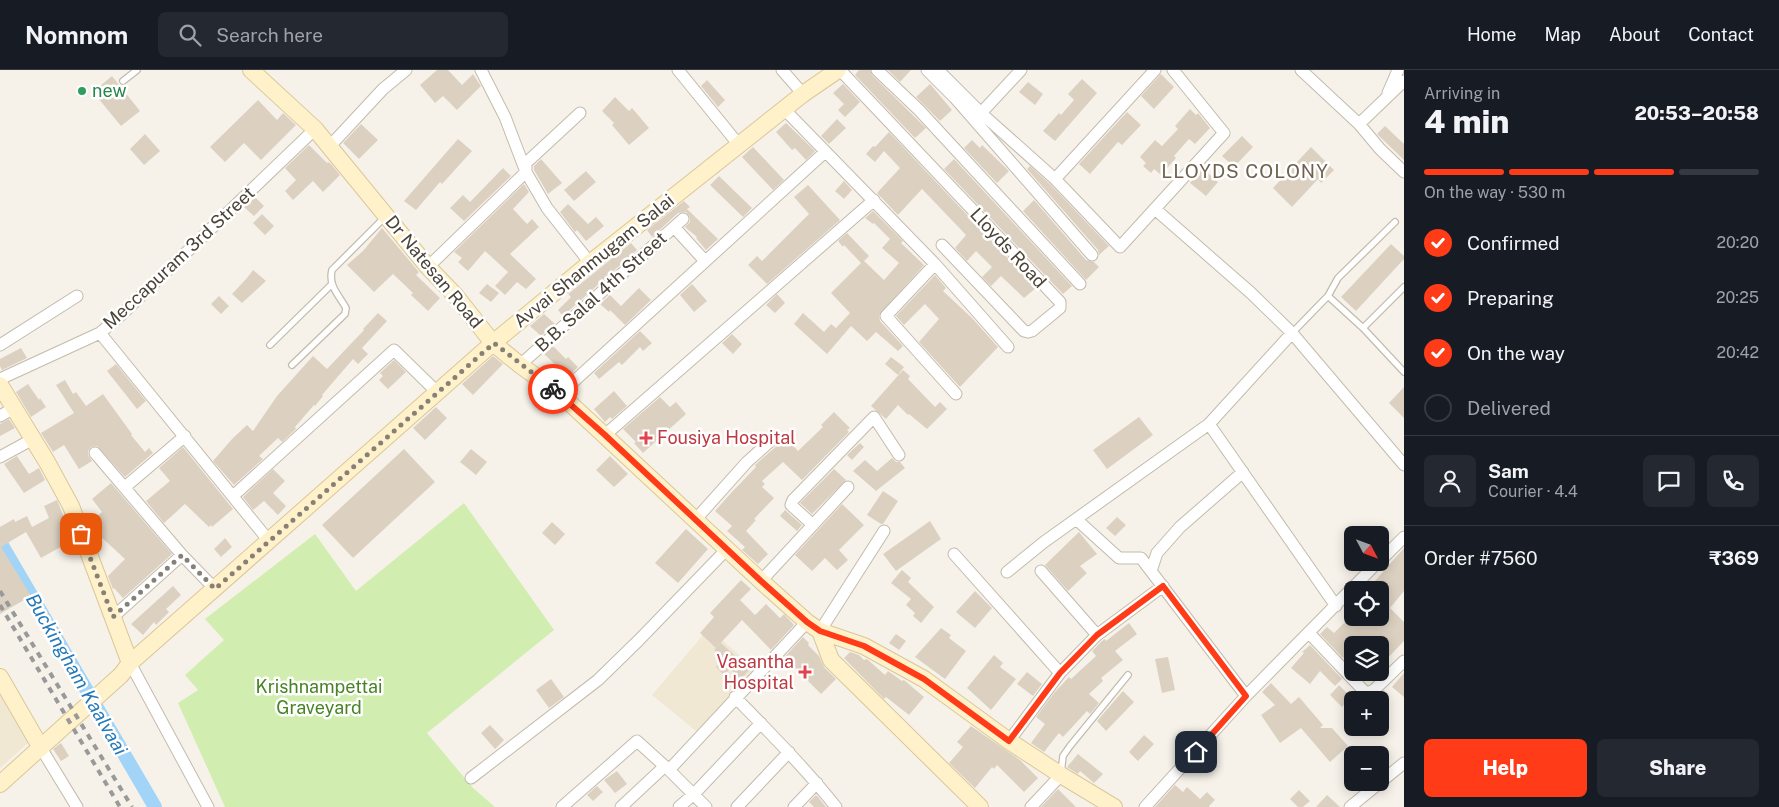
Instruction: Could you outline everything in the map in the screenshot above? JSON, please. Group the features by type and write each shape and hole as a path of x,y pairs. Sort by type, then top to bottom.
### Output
{"street":[{"name":"Dr Natesan Road","path":"251,70 315,129 428,267 456,296 494,343 520,365 560,394 761,581 814,626 864,646 924,679 1009,741 1114,807"},
{"path":"330,146 383,89 406,70"},
{"path":"481,70 505,117 526,172 547,208 590,262"},
{"path":"678,70 739,145"},
{"path":"782,70 803,94"},
{"name":"Avvai Shanmugam Salai","path":"0,784 79,714 125,669 494,343 590,262 803,94 839,70"},
{"name":"Lloyds Road","path":"839,70 1060,302 1060,308 1032,330 1028,332 1024,330 942,245"},
{"path":"877,70 919,110 1080,284"},
{"path":"927,70 955,98 1092,255"},
{"path":"938,70 981,113 1055,179 1120,247 1224,133 1173,70"},
{"path":"981,113 1021,70"},
{"path":"1055,179 1155,70"},
{"path":"1300,70 1359,124 1380,149 1404,172"},
{"path":"1385,100 1398,70"},
{"path":"1359,124 1404,81"},
{"path":"784,109 935,264 1008,347"},
{"path":"428,267 526,172 526,163 580,113"},
{"name":"Meccapuram 3rd Street","path":"0,378 100,333 315,129"},
{"path":"560,394 825,152"},
{"path":"605,435 874,200"},
{"path":"1154,209 1251,293 1292,333 1404,465"},
{"name":"B.B. Salal 4th Street","path":"520,365 683,219"},
{"path":"674,227 705,261"},
{"path":"935,264 886,316 956,394"},
{"path":"0,345 77,296"},
{"path":"100,333 269,541"},
{"path":"1007,572 1044,542 1209,424 1292,333"},
{"path":"233,496 394,350 437,392"},
{"path":"0,385 7,412 33,439 71,506 113,617 125,669 208,807"},
{"path":"813,525 792,506 793,500 874,416 899,455"},
{"path":"1209,424 1336,606"},
{"path":"125,487 185,436"},
{"path":"696,519 747,462 775,437"},
{"path":"0,457 33,439"},
{"path":"95,452 182,555 215,589"},
{"path":"1151,571 1157,553 1180,527 1242,472"},
{"path":"761,581 848,487"},
{"path":"1076,519 1119,558 1142,558 1246,696"},
{"path":"621,807 667,768 735,697 814,626 884,531"},
{"path":"1389,552 1404,537"},
{"path":"471,778 598,680 727,549"},
{"path":"954,554 1060,673"},
{"path":"113,617 182,555"},
{"path":"1041,571 1097,635"},
{"path":"1145,807 1246,696 1370,571"},
{"path":"1009,741 1060,673 1097,635 1163,586"},
{"path":"814,626 831,660 977,806"},
{"path":"1309,633 1366,692 1375,689 1404,661"},
{"path":"0,677 77,807"},
{"path":"735,697 789,752 836,807"},
{"path":"679,807 694,794 761,723"},
{"path":"562,807 637,741 706,807"},
{"path":"737,807 789,752"},
{"path":"1350,807 1404,763"},
{"path":"1031,807 1061,775"},
{"path":"794,807 817,783"}],"lane":[{"path":"124,81 137,70"},
{"path":"292,365 345,314 346,308 331,285 330,277 332,270 386,216"},
{"path":"1292,333 1328,296 1338,278 1395,222"},
{"path":"270,345 331,285"},
{"path":"1364,328 1404,287"},
{"path":"1328,296 1364,328 1404,372"},
{"path":"1061,775 1064,756 1070,746 1128,676"}],"shaded area":[{"path":"709,628 757,671 696,731 652,695"},
{"path":"0,695 28,743 0,768"}],"green space":[{"name":"Krishnampettai Graveyard","path":"464,503 554,630 427,733 473,788 495,807 225,807 178,703 198,690 185,675 224,640 205,619 315,534 356,591"}],"building":[{"path":"437,70 448,70 462,85 473,74 481,86 457,110 443,96 435,103 420,85"},
{"path":"859,70 870,70 872,75 926,128 915,138 855,75"},
{"path":"888,70 911,70 900,82"},
{"path":"1161,74 1174,87 1154,109 1141,96"},
{"path":"112,76 140,111 121,126 93,92"},
{"path":"1082,79 1097,93 1055,141 1043,131 1074,100 1068,94"},
{"path":"707,80 725,100 718,107 701,86"},
{"path":"1028,82 1043,94 1035,105 1019,92"},
{"path":"843,84 860,102 845,117 838,110 844,104 833,93"},
{"path":"930,84 952,110 940,121 916,97"},
{"path":"615,97 629,111 632,108 649,128 629,145 612,125 614,123 602,111"},
{"path":"258,100 277,120 283,113 296,125 261,160 244,143 225,162 210,147"},
{"path":"1190,109 1196,115 1198,113 1210,128 1195,144 1189,139 1161,175 1154,169 1151,173 1143,166 1146,163 1140,157 1155,140 1162,146 1178,129 1175,126"},
{"path":"1127,112 1141,125 1122,145 1118,142 1090,174 1079,164"},
{"path":"837,119 846,128 829,144 821,136"},
{"path":"786,123 815,151 806,160 795,148 792,150 776,132"},
{"path":"361,124 378,140 359,159 343,143"},
{"path":"1385,126 1404,144 1404,160 1377,134"},
{"path":"889,132 1036,288 1024,298 1001,276 991,286 982,277 992,267 976,251 967,261 955,248 966,235 922,189 898,215 877,193 900,168 884,151 875,162 866,154"},
{"path":"145,134 160,151 144,165 130,149"},
{"path":"1242,136 1253,147 1234,167 1222,156"},
{"path":"458,139 472,151 442,184 440,182 416,210 404,201"},
{"path":"972,140 980,148 982,145 1009,171 997,183 964,148"},
{"path":"309,145 327,163 331,164 340,175 323,192 313,181 293,200 285,191 296,180 285,168"},
{"path":"753,147 784,180 773,190 742,157"},
{"path":"1311,147 1334,170 1321,183 1318,179 1292,207 1273,188"},
{"path":"541,159 562,183 548,194 534,170 534,166"},
{"path":"954,159 1072,286 1063,294 944,169"},
{"path":"1030,166 1050,184 1109,246 1099,255 1098,250 1027,169"},
{"path":"503,168 511,176 464,221 450,208 463,195 470,202"},
{"path":"1202,168 1218,182 1206,196 1190,183"},
{"path":"586,171 596,182 574,201 564,190"},
{"path":"719,176 752,208 743,217 710,185"},
{"path":"844,181 852,190 844,199 835,191"},
{"path":"524,184 529,192 513,209 527,224 532,219 539,227 510,254 536,279 526,289 517,282 505,295 495,286 508,272 485,251 468,271 458,262 462,258 454,252"},
{"path":"808,185 840,220 767,284 748,265 757,256 762,261 809,214 794,197"},
{"path":"255,197 264,206 254,216 244,207"},
{"path":"1034,200 1086,260 1094,262 1099,267 1086,280 1023,211"},
{"path":"684,201 690,207 687,209 718,239 706,250 697,237 685,227 690,222 686,212 678,213 652,237 647,230"},
{"path":"568,204 588,224 596,217 604,226 586,241 577,230 575,232 560,212"},
{"path":"873,211 903,241 901,243 924,265 879,315 880,321 903,346 898,351 876,332 867,341 851,326 827,354 794,324 803,313 824,332 831,324 836,328 850,313 831,293 861,263 838,241 847,233 869,256 864,261 884,280 899,263 882,248 890,239 874,223 865,218"},
{"path":"262,214 274,226 265,235 253,223"},
{"path":"382,228 419,272 416,275 440,298 428,311 393,274 374,292 347,265 363,251"},
{"path":"631,243 637,250 563,316 558,310 571,297 568,294"},
{"path":"1391,244 1404,256 1404,259 1356,311 1341,297"},
{"path":"253,270 266,281 242,303 232,294"},
{"path":"935,275 946,288 943,291 972,318 998,347 960,387 919,342 939,319 925,304 904,325 896,316"},
{"path":"487,284 499,293 491,302 479,293"},
{"path":"692,284 707,301 694,312 680,295"},
{"path":"639,288 651,300 625,325 610,310 609,312 600,304 610,295 621,306"},
{"path":"777,294 785,303 775,313 766,305"},
{"path":"219,296 229,306 221,314 211,304"},
{"path":"378,313 387,321 362,348 368,354 358,364 353,359 315,406 295,427 296,429 282,442 278,438 259,456 263,459 234,485 213,461 247,425 253,431 277,396 313,356 327,369"},
{"path":"544,314 555,324 541,336 530,326"},
{"path":"640,331 652,343 643,351 640,347 622,365 619,362 599,379 594,373"},
{"path":"732,334 742,344 733,354 722,343"},
{"path":"553,346 566,359 568,357 578,367 566,379 556,369 558,367 544,354"},
{"path":"21,348 27,358 2,370 0,359"},
{"path":"493,356 503,364 473,395 462,384"},
{"path":"891,357 904,367 898,375 885,364"},
{"path":"394,360 406,372 388,389 379,380 383,376 380,373"},
{"path":"116,364 146,401 137,409 107,371"},
{"path":"903,370 910,376 908,379 935,407 940,402 947,409 927,429 898,405 886,419 871,406"},
{"path":"65,380 73,394 76,392 86,406 103,394 145,452 149,448 153,453 125,477 97,446 91,447 88,451 92,461 79,469 64,445 53,452 41,433 74,413 56,385"},
{"path":"28,384 46,407 31,417 16,392"},
{"path":"1404,387 1404,418 1389,403"},
{"path":"614,391 627,406 612,419 610,417 605,422 594,409"},
{"path":"660,397 670,407 676,402 686,414 643,453 634,443 636,442 623,429"},
{"path":"436,407 447,418 425,440 413,428"},
{"path":"834,412 850,428 847,430 849,432 802,480 783,462 762,481 765,484 762,487 774,498 754,519 756,520 746,531 768,554 758,564 742,550 745,547 727,531 732,526 715,511 756,467 755,465 780,443 784,436 798,451 823,427 821,425"},
{"path":"1139,417 1153,435 1107,469 1093,450"},
{"path":"9,419 15,428 0,436 0,424"},
{"path":"860,443 864,447 852,460 847,455"},
{"path":"183,447 233,509 212,527 211,525 209,527 185,504 164,523 146,501 170,481 159,468"},
{"path":"404,449 435,482 353,558 322,525"},
{"path":"471,449 487,462 476,475 460,462"},
{"path":"17,456 29,474 39,468 45,480 24,493 4,464"},
{"path":"610,456 628,474 614,487 596,470"},
{"path":"892,458 896,462 900,462 905,468 876,491 853,471 865,460 877,471"},
{"path":"273,469 285,481 273,493 286,506 278,515 264,501 253,510 243,497"},
{"path":"834,469 846,480 812,514 800,503"},
{"path":"111,483 172,554 123,598 113,589 108,576 125,559 99,535 94,539 88,524 102,512 92,499"},
{"path":"883,491 898,501 883,524 881,524 867,515"},
{"path":"57,500 73,540 41,558 26,532 1,547 31,596 0,614 0,527 14,519 15,522 27,516 32,527 49,518 44,506"},
{"path":"842,504 864,525 839,550 848,560 837,570 825,558 812,571 795,555"},
{"path":"785,510 802,525 797,531 780,516"},
{"path":"1117,517 1126,525 1115,536 1106,528"},
{"path":"930,521 941,539 896,571 883,554"},
{"path":"552,522 565,534 555,545 542,533"},
{"path":"686,529 708,549 678,583 655,563"},
{"path":"1079,532 1097,554 1080,566 1087,573 1068,591 1045,565"},
{"path":"225,538 232,547 221,557 214,549"},
{"path":"1404,548 1404,591 1390,608 1404,622 1404,641 1389,657 1389,636 1344,636 1343,658 1320,634 1327,627 1334,633 1344,623 1344,626 1389,626 1389,581 1375,581 1384,571 1389,571 1389,565"},
{"path":"902,570 911,578 908,582 934,607 921,623 913,616 915,613 906,605 911,599 891,583"},
{"path":"741,580 751,589 740,600 755,615 766,604 780,618 784,614 794,625 771,650 742,620 716,648 700,633 714,617 710,613"},
{"path":"173,586 181,595 166,609 169,612 156,625 154,622 143,635 131,624"},
{"path":"975,591 992,608 975,628 956,612"},
{"path":"1129,623 1137,634 1115,651 1123,660 1101,678 1103,681 1089,694 1099,703 1090,714 1087,711 1063,737 1059,733 1044,752 1031,743 1045,724 1036,717 1054,693 1069,677 1071,679 1096,656 1092,651 1102,641 1105,639 1106,641"},
{"path":"941,628 951,635 949,638 966,651 945,679 915,657"},
{"path":"896,634 906,641 899,650 889,643"},
{"path":"803,637 819,656 824,667 836,679 821,694 790,663 786,668 780,662"},
{"path":"721,643 750,669 741,679 730,669 724,675 716,667 724,659 714,650"},
{"path":"1310,645 1342,679 1335,686 1320,671 1310,684 1291,668 1304,653 1302,652"},
{"path":"850,652 859,655 864,660 867,659 885,675 888,671 902,681 904,680 924,697 909,715 886,697 884,699 844,658"},
{"path":"994,655 1003,663 1000,667 1016,679 991,710 967,688"},
{"path":"1168,657 1175,690 1162,693 1155,659"},
{"path":"1027,672 1042,684 1033,696 1017,684"},
{"path":"1404,673 1404,697 1392,687"},
{"path":"551,679 564,697 549,708 536,690"},
{"path":"1271,683 1291,704 1299,697 1323,725 1320,728 1332,728 1348,746 1344,746 1344,750 1330,762 1301,728 1280,743 1261,715 1275,705 1262,692"},
{"path":"1339,685 1345,691 1344,705 1342,707 1330,695"},
{"path":"1123,691 1134,702 1106,731 1097,721"},
{"path":"490,725 504,740 495,749 481,733"},
{"path":"971,726 1020,760 1038,778 1024,792 997,765 994,769 992,767 975,788 949,763 963,747 957,742"},
{"path":"1144,735 1154,744 1138,761 1129,752"},
{"path":"61,743 69,756 61,761 53,749"},
{"path":"1078,754 1103,774 1094,783 1080,771 1078,774 1067,767"},
{"path":"617,771 627,784 615,793 604,780"},
{"path":"1175,785 1183,792 1187,787 1200,799 1207,792 1215,800 1210,807 1155,807"},
{"path":"597,786 603,792 593,801 587,795"},
{"path":"1058,789 1076,807 1041,807"},
{"path":"1299,790 1310,801 1303,807 1298,807 1290,799"},
{"path":"816,795 826,807 814,807 809,802"},
{"path":"1327,795 1340,807 1316,807"}],"waterway":[{"name":"Buckingham Kaalvaai","path":"0,542 155,807"}],"railway":[{"path":"0,591 132,807"},
{"path":"0,605 120,807"}],"way so far":[{"path":"81,534 113,617 182,555 215,589 494,343 553,389"}],"place":[{"name":"new","path":"82,91"},
{"name":"Fousiya Hospital","path":"646,438"},
{"name":"Vasantha Hospital","path":"805,672"}],"district":[{"name":"LLOYDS COLONY","path":"1245,171"}],"route":[{"path":"553,389 673,497 807,622 820,631 864,646 902,666 924,679 1009,741 1060,673 1097,635 1163,586 1246,696 1196,752"}]}
